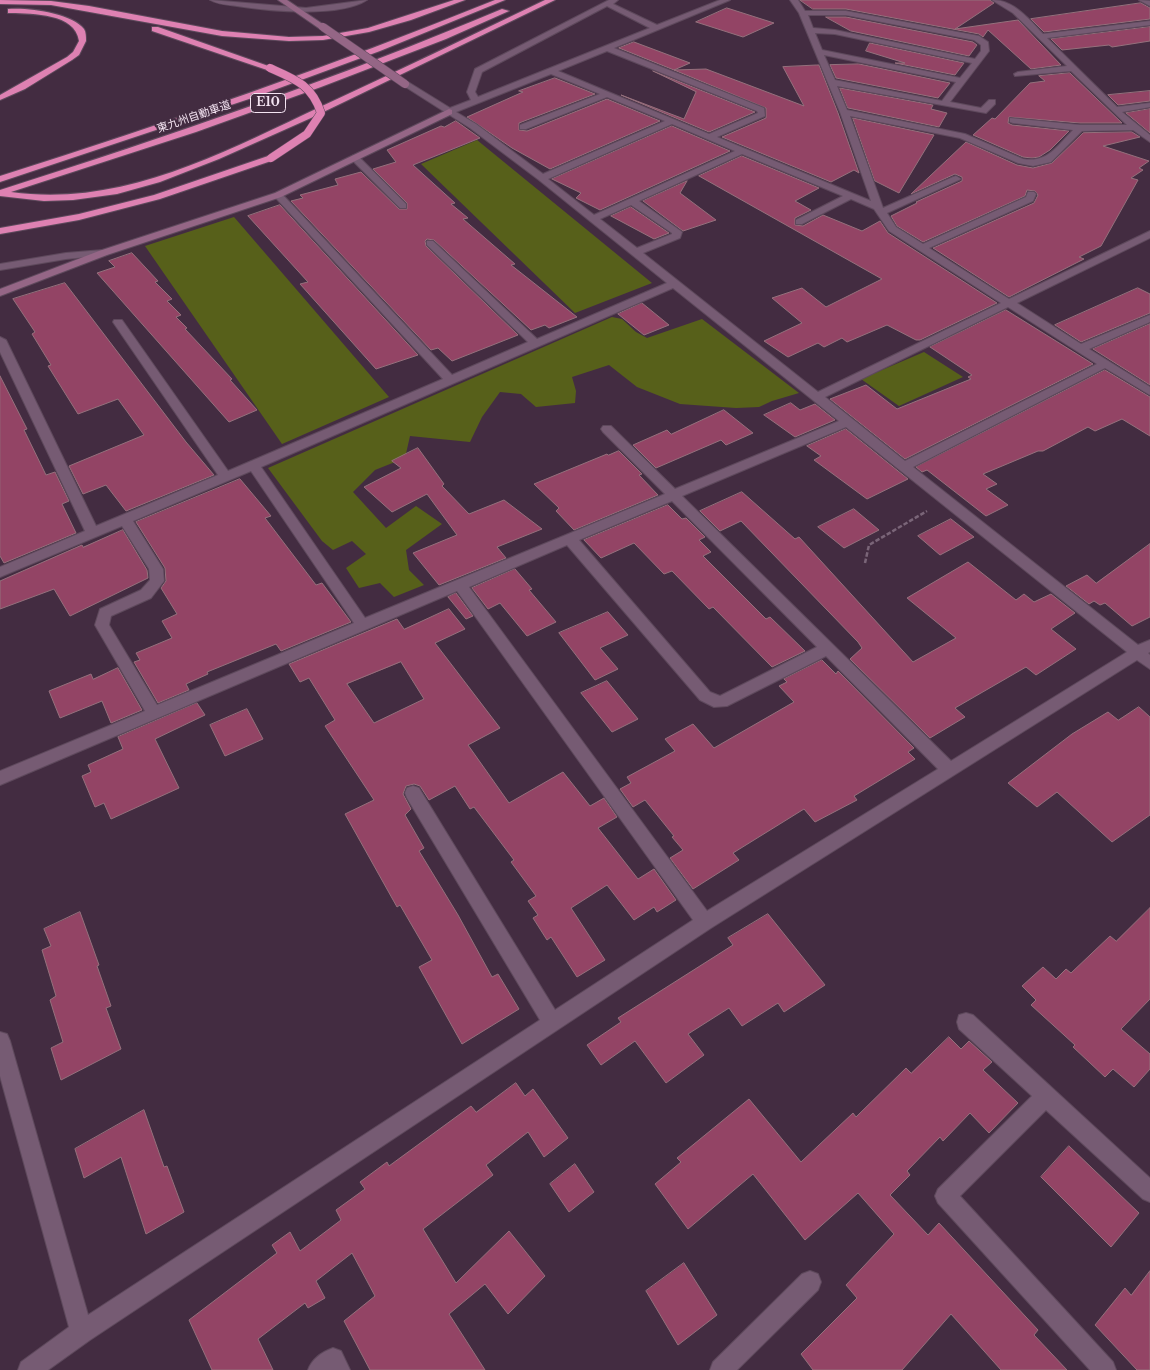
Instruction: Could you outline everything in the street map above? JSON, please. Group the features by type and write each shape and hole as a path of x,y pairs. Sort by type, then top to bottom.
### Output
{"highway":[{"path":"0,2 37,2 89,8 229,34 260,38 290,38 356,33 461,0"},
{"name":"東九州自動車道","path":"0,179 230,103 403,40 501,0"},
{"name":"東九州自動車道","path":"0,193 214,122 421,48 532,0"},
{"path":"0,193 42,199 64,199 117,191 170,175 364,91 551,0"},
{"path":"0,231 79,217 157,197 271,158 304,138 318,122 321,113 312,91 298,80 270,68 89,8"},
{"path":"0,11 48,14 68,20 78,27 82,35 82,43 74,54 50,77 8,104"},
{"path":"0,98 23,87 74,54"}],"street":[{"path":"214,0 299,11 334,7 362,0"},
{"path":"28,1370 82,1332 704,922 950,770 1146,654 945,501 542,178 473,126 405,84 282,0"},
{"path":"0,293 103,253 278,195 449,112 726,0"},
{"path":"794,0 803,13 844,112 880,209 892,228 1150,392"},
{"path":"996,0 1016,11 1115,110 1150,139"},
{"path":"1143,0 1150,4"},
{"path":"476,101 471,92 478,71 611,2 656,28"},
{"path":"803,13 846,13 976,38 985,44 985,51 944,104"},
{"path":"1042,36 1150,23"},
{"path":"809,30 835,32 977,62"},
{"path":"607,48 761,110 762,114 711,136"},
{"path":"819,52 961,82"},
{"path":"1018,74 1073,68"},
{"path":"551,71 711,136 880,209 956,180"},
{"path":"831,82 983,112 992,102"},
{"path":"523,127 609,94"},
{"path":"1115,110 1150,105"},
{"path":"844,112 962,136 1021,161 1033,163 1048,160 1080,128"},
{"path":"542,178 672,120"},
{"path":"1013,120 1080,128 1136,127"},
{"path":"592,219 743,150"},
{"path":"355,158 403,206"},
{"path":"922,248 1030,199 1031,194"},
{"path":"278,195 450,379"},
{"path":"799,222 850,196"},
{"path":"632,201 677,232 677,236 634,253"},
{"path":"816,398 1150,234"},
{"path":"430,243 534,342"},
{"path":"0,266 66,256 103,253"},
{"path":"0,572 253,466 534,342 673,284"},
{"path":"1081,348 1150,318"},
{"path":"118,322 226,477"},
{"path":"0,340 93,533"},
{"path":"904,467 1105,364"},
{"path":"0,778 847,422"},
{"path":"607,429 950,770"},
{"path":"253,466 363,626"},
{"path":"125,520 156,569 157,582 146,594 105,613 102,624 154,714"},
{"path":"570,539 705,696 714,701 722,702 828,648"},
{"path":"460,585 704,922"},
{"path":"413,793 552,1022"},
{"path":"966,1022 1150,1192"},
{"path":"0,1041 82,1332"},
{"path":"1047,1096 944,1196 1105,1370"},
{"path":"721,1370 810,1282"},
{"path":"319,1370 333,1359 339,1370"}],"path":[{"path":"866,563 869,545 945,501"}],"green space":[{"path":"477,140 652,283 575,313 421,164"},
{"path":"234,217 389,397 282,444 145,246"},
{"path":"612,317 622,319 636,332 647,338 702,319 799,393 759,407 736,408 680,404 637,387 609,365 572,377 576,391 575,403 536,407 521,394 500,392 482,417 470,442 410,436 405,458 375,470 353,492 386,528 416,506 442,524 406,550 409,570 424,585 394,597 380,583 359,588 346,568 366,554 352,541 333,550 322,541 268,468"},
{"path":"924,352 963,377 899,406 861,379"}],"building":[{"path":"800,0 990,0 994,3 955,29 1018,20 1061,65 1031,69 988,30 983,37 979,34 846,9 813,9"},
{"path":"1141,3 1150,8 1150,19 1044,32 1031,19"},
{"path":"727,8 774,23 743,37 696,22"},
{"path":"826,17 846,17 973,42 977,45 969,56 851,31"},
{"path":"1150,27 1150,41 1112,47 1109,45 1062,50 1051,39"},
{"path":"634,42 690,63 674,70 619,48"},
{"path":"870,43 964,63 955,75 895,63 905,63 866,51"},
{"path":"859,64 950,83 938,98 836,78 830,65"},
{"path":"819,65 859,173 854,170 831,182 722,137 766,118 766,108 674,70 706,69 804,106 783,67"},
{"path":"653,71 755,112 709,132 621,95 684,119 696,92"},
{"path":"1070,73 1122,123 1080,123 1009,117 1008,123 1012,125 1069,131 1050,150 1039,157 1032,158 1023,157 973,135 992,118 995,119 1030,83 1045,81 1039,76"},
{"path":"555,78 595,94 519,123 519,130 527,131 607,99 660,121 550,169 512,148 467,117 523,92 519,91"},
{"path":"840,88 933,105 931,109 947,113 939,127 848,108"},
{"path":"1150,91 1150,101 1118,105 1108,95"},
{"path":"1150,109 1150,133 1126,113"},
{"path":"853,118 934,135 899,193 875,181"},
{"path":"456,121 480,138 413,165 455,203 451,204 468,218 463,219 515,264 511,265 577,317 549,328 545,325 531,330 434,240 427,239 425,241 426,246 518,335 452,361 438,348 431,350 291,201 303,198 300,195 338,185 335,179 361,172 399,209 407,209 407,203 373,169 396,162 387,150"},
{"path":"672,126 730,151 600,210 576,198 581,193 552,179"},
{"path":"1132,132 1140,137 1103,146 1149,161 1139,168 1143,170 1131,178 1138,180 1101,246 1079,257 1084,259 1009,297 933,248 1034,203 1038,195 1035,191 1027,190 1025,196 923,242 897,226 891,216 916,202 962,181 962,177 955,174 911,194 966,142 1017,165 1033,168 1052,163 1083,133"},
{"path":"742,156 819,188 795,201 811,210 795,218 795,225 803,226 823,215 862,231 880,221 888,233 997,303 920,340 916,340 887,325 847,342 842,338 824,347 818,343 788,357 764,341 802,323 772,298 802,288 826,307 882,279 699,176"},
{"path":"687,181 680,193 716,220 683,231 643,201"},
{"path":"280,205 418,355 376,369 300,284 308,282 248,216"},
{"path":"631,207 669,233 654,239 611,216"},
{"path":"132,253 158,281 155,282 172,299 167,301 181,315 176,317 187,328 185,329 232,379 230,380 257,410 229,422 97,273 115,267 109,261"},
{"path":"65,283 186,442 214,475 126,511 106,485 83,494 69,466 144,435 118,399 78,414 48,366 51,365 32,334 35,332 13,299"},
{"path":"1138,288 1150,294 1150,313 1081,342 1055,325"},
{"path":"642,303 669,325 644,335 618,314"},
{"path":"1006,310 1093,364 905,459 830,399 866,385 897,409 971,379 968,377 972,375 930,347"},
{"path":"1150,324 1150,385 1093,349"},
{"path":"1105,370 1150,397 1150,436 1122,419 1095,431 1088,427 1043,451 1038,451 983,474 997,484 986,489 1008,505 986,516 927,470 922,472 916,467"},
{"path":"0,376 27,429 24,430 46,475 55,472 69,501 62,504 76,533 4,563 0,556"},
{"path":"791,403 800,410 815,404 835,420 795,437 764,415"},
{"path":"724,410 753,433 726,445 721,440 656,468 633,445 667,430 671,434"},
{"path":"846,429 908,479 867,499 814,460 821,456 807,446"},
{"path":"418,448 444,484 442,486 469,514 504,500 542,529 497,547 506,558 439,585 413,553 457,535 427,494 392,512 364,487 401,468 392,461"},
{"path":"619,451 642,474 639,475 658,495 574,530 556,511 559,508 534,484 607,454"},
{"path":"240,479 271,516 265,518 316,585 322,583 351,622 281,651 276,644 207,672 208,674 186,684 189,690 158,703 134,662 140,660 136,653 172,638 162,621 177,614 161,588 166,581 165,568 136,522"},
{"path":"742,492 795,539 799,537 913,662 956,638 907,598 968,562 1016,600 1024,594 1034,602 1051,594 1075,613 1051,629 1076,649 1036,675 1026,667 955,708 965,717 930,738 850,659 862,648 858,642 741,521 720,531 700,511"},
{"path":"668,505 682,519 686,518 705,537 699,540 711,552 703,556 766,619 770,617 805,651 772,667 713,607 709,609 672,571 664,574 634,543 601,558 584,540"},
{"path":"854,509 879,530 844,548 818,527"},
{"path":"951,519 974,537 940,555 918,536"},
{"path":"123,530 147,570 148,578 70,616 54,589 0,609 0,581 82,545 83,547"},
{"path":"1150,544 1150,617 1132,626 1105,603 1100,605 1094,601 1089,604 1066,586 1087,575 1096,583"},
{"path":"515,569 532,589 529,590 556,622 527,636 500,603 488,609 472,588"},
{"path":"456,593 473,616 466,619 448,597"},
{"path":"449,609 465,629 435,643 500,728 468,745 509,803 563,772 590,806 604,798 617,817 598,828 638,879 654,869 676,900 657,912 654,907 634,920 607,885 571,908 605,960 577,977 551,937 547,940 533,918 538,915 528,901 536,896 511,862 514,860 474,807 470,809 455,786 429,800 420,786 414,784 406,786 403,794 411,809 405,815 424,848 419,851 458,915 492,977 498,974 519,1009 462,1044 419,967 432,960 400,905 397,907 345,814 374,800 325,726 335,720 309,678 300,682 289,664 397,619 404,629","holes":["401,662 424,699 374,723 347,684"]},
{"path":"608,612 628,635 600,648 618,669 595,680 559,633"},
{"path":"822,660 836,674 838,671 914,748 908,752 915,759 854,796 857,800 815,822 804,809 733,853 739,860 693,889 670,858 683,850 672,837 674,836 645,800 633,807 620,789 631,783 627,777 675,751 665,739 693,724 714,748 794,702 779,686 787,682 784,679"},
{"path":"118,668 142,710 111,723 102,701 60,718 49,691 91,674 93,679"},
{"path":"607,681 638,719 612,732 581,693"},
{"path":"197,703 205,715 155,739 179,788 111,819 104,803 95,807 82,776 91,772 88,765 123,749 118,737"},
{"path":"1139,707 1150,717 1150,815 1112,842 1057,792 1037,807 1008,783 1072,734 1108,712 1118,720"},
{"path":"247,709 263,739 225,756 210,725"},
{"path":"1150,908 1150,999 1121,1029 1150,1054 1150,1069 1134,1087 1113,1069 1105,1077 1073,1047 1075,1045 1031,1005 1036,1000 1022,986 1043,967 1056,979 1066,969 1071,973 1110,936 1116,941"},
{"path":"80,912 99,965 97,966 111,1006 106,1008 121,1049 61,1080 51,1048 63,1042 50,1000 56,996 42,950 51,946 44,929"},
{"path":"768,914 825,985 784,1012 778,1003 742,1026 729,1008 688,1034 704,1055 666,1083 635,1041 601,1065 587,1045 621,1022 618,1018 733,945 728,938"},
{"path":"949,1037 961,1049 969,1041 992,1062 983,1070 1018,1103 989,1133 970,1113 943,1141 940,1137 907,1171 910,1175 890,1195 928,1235 939,1223 1038,1330 1034,1335 1067,1370 1001,1370 951,1314 902,1370 813,1370 801,1354 857,1298 846,1285 894,1234 858,1193 805,1240 753,1174 688,1229 655,1184 681,1162 677,1158 749,1099 801,1162 853,1113 856,1117 906,1068 911,1073"},
{"path":"516,1083 525,1096 533,1089 568,1138 544,1157 528,1132 486,1165 493,1175 423,1229 456,1283 509,1231 545,1276 508,1314 485,1284 449,1314 485,1370 370,1370 344,1321 375,1296 352,1253 316,1281 325,1298 308,1308 305,1303 258,1339 273,1370 212,1370 189,1320 277,1253 272,1245 290,1232 300,1251 341,1220 336,1210 365,1189 360,1182 387,1162 389,1166 471,1106 476,1112"},
{"path":"144,1110 164,1167 167,1166 184,1212 146,1234 121,1157 84,1178 75,1149"},
{"path":"1069,1146 1139,1213 1111,1247 1041,1177"},
{"path":"575,1164 594,1192 569,1212 550,1184"},
{"path":"684,1263 717,1315 678,1345 646,1291"},
{"path":"1150,1271 1150,1370 1137,1370 1095,1325 1125,1288 1131,1295"}]}
